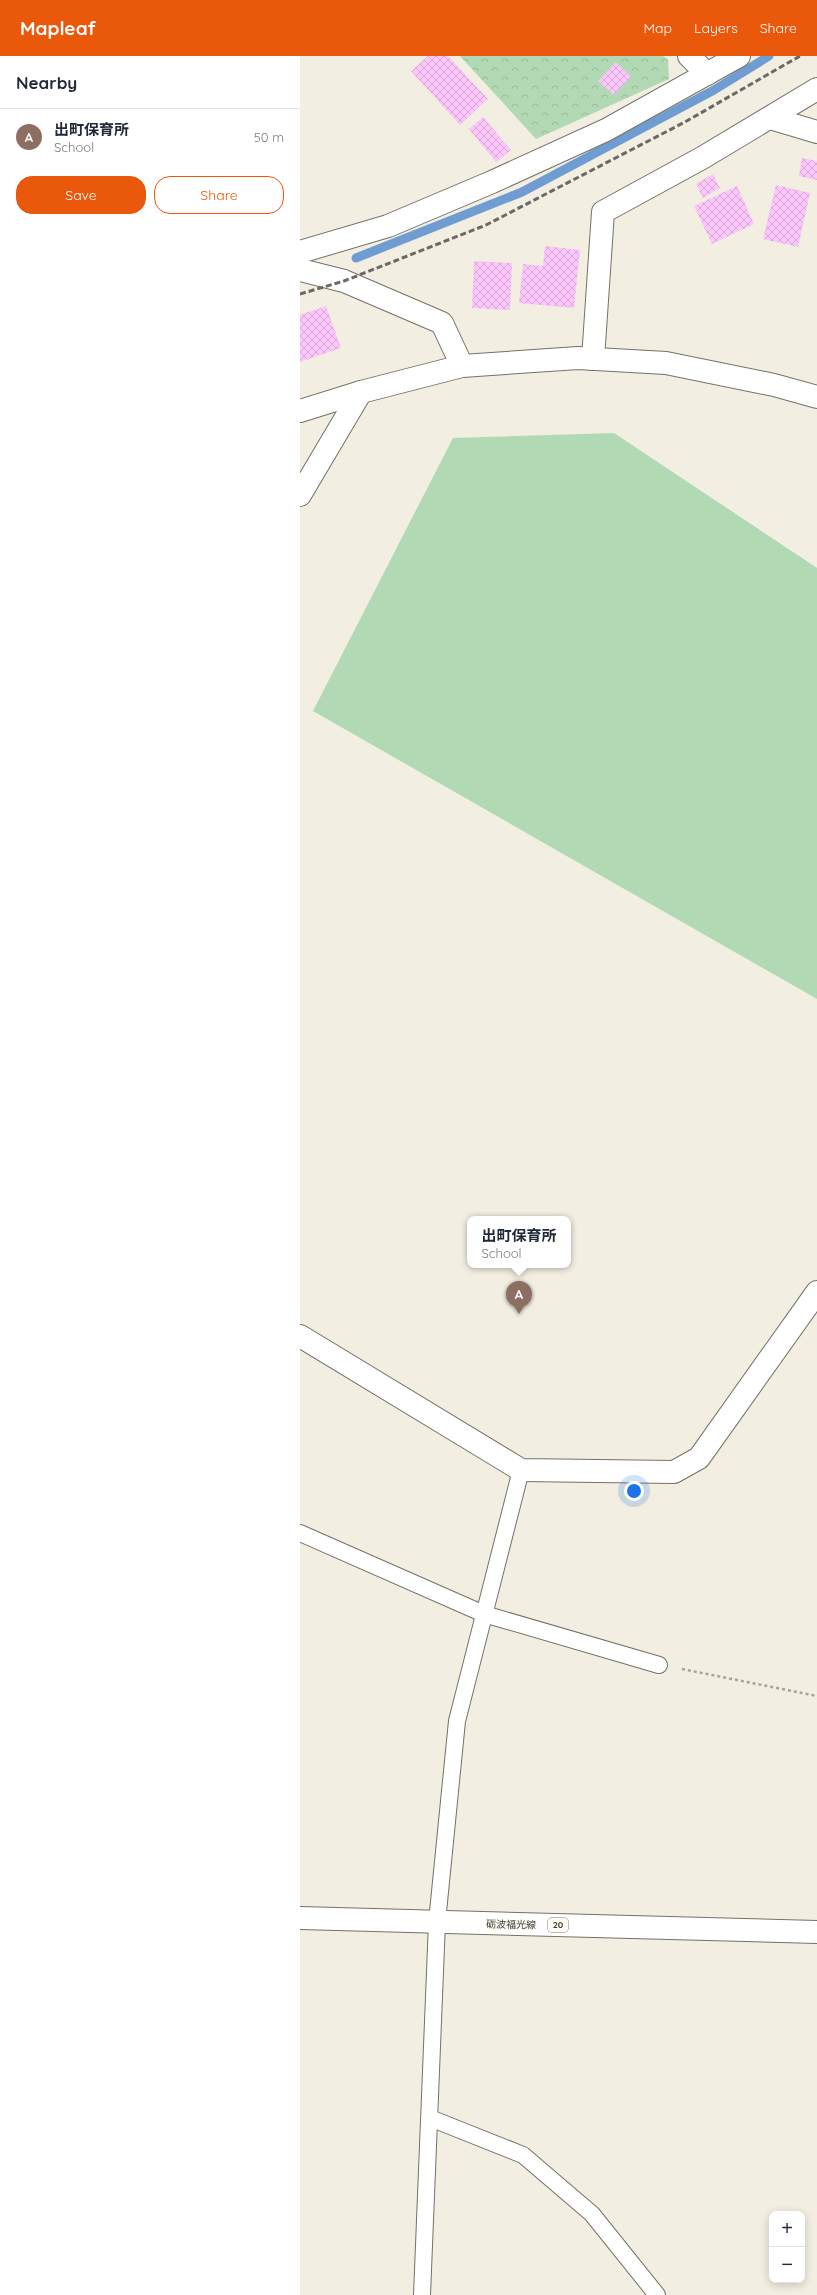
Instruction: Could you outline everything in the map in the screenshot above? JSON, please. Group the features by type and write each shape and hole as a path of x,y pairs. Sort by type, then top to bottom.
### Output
{"street":[{"path":"689,56 707,74"},
{"path":"300,252 388,226 492,182 606,130 739,56"},
{"path":"594,359 603,212 702,158 817,90"},
{"path":"770,118 817,132"},
{"path":"300,270 344,281 442,323 462,366"},
{"path":"300,411 361,392 462,366 578,358 666,363 774,385 817,397"},
{"path":"300,495 361,392"},
{"path":"300,1336 521,1470 674,1472 699,1458 817,1292"},
{"name":"砺波福光線","path":"300,1918 817,1932"}],"lane":[{"path":"422,2295 437,1922 457,1721 521,1470"},
{"path":"300,1533 484,1614 659,1664"},
{"path":"430,2118 523,2155 592,2214 657,2295"}],"path":[{"path":"659,1664 817,1696"}],"green space":[{"path":"460,56 663,56 668,60 669,79 536,139"},
{"path":"614,433 817,568 817,999 313,711 453,438"}],"building":[{"path":"428,56 448,56 488,99 460,125 411,71"},
{"path":"616,62 631,77 614,95 598,81"},
{"path":"483,117 511,150 496,162 469,129"},
{"path":"802,158 817,161 817,180 799,176"},
{"path":"713,174 720,188 703,198 696,184"},
{"path":"776,185 810,193 798,247 763,239"},
{"path":"737,186 754,224 712,244 694,206"},
{"path":"545,246 580,250 574,308 519,303 523,264 543,266"},
{"path":"474,261 512,263 510,310 472,308"},
{"path":"326,306 341,348 300,362 300,315"}],"waterway":[{"path":"356,258 522,192 714,90 769,56"}],"railway":[{"path":"300,294 344,281 486,225 685,122 800,56"}],"place":[{"name":"出町保育所","path":"519,1314"}]}
